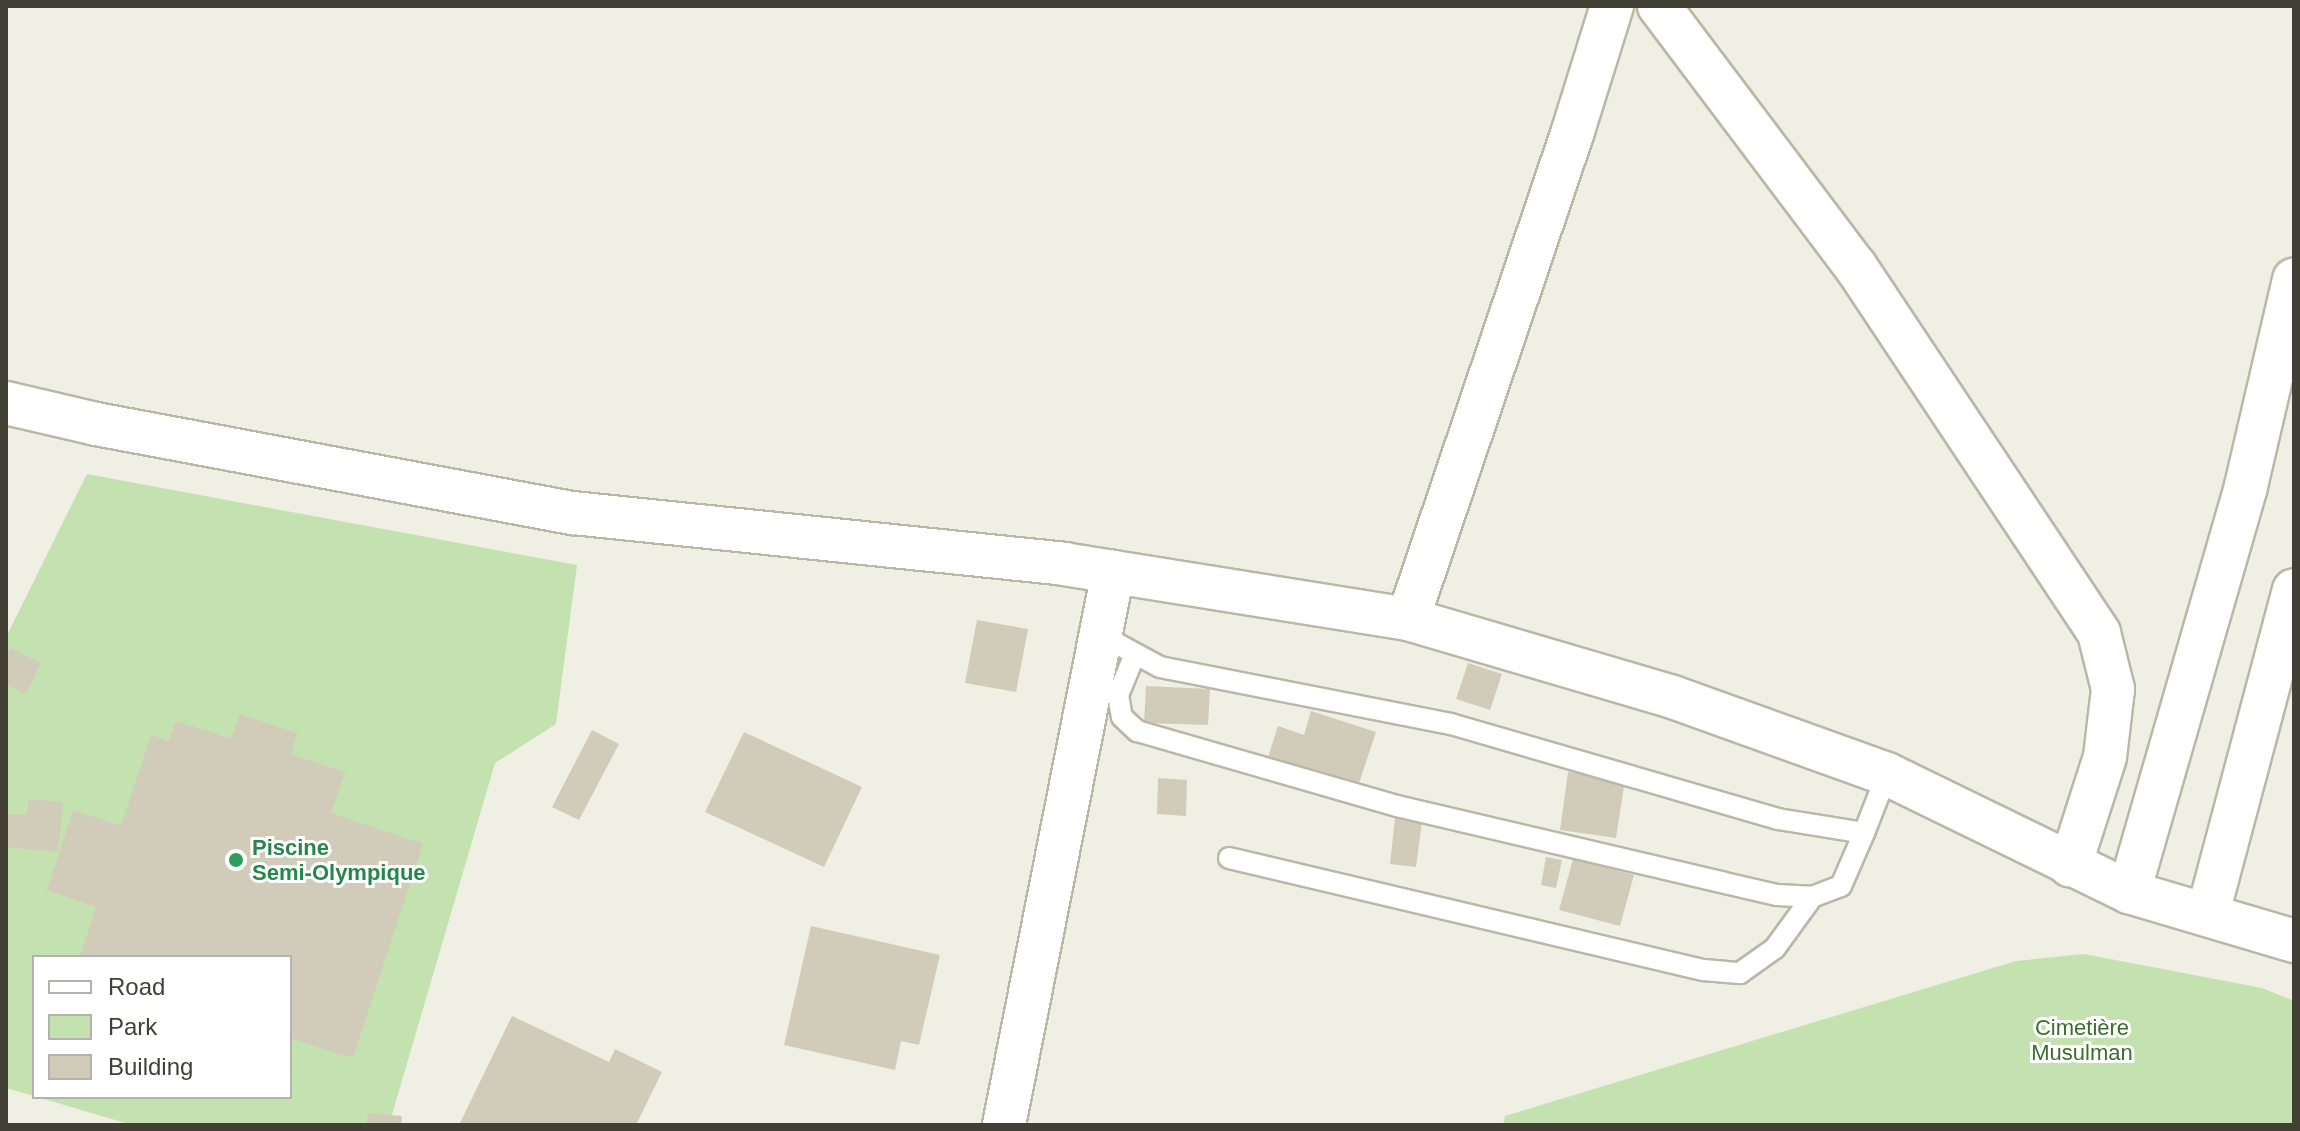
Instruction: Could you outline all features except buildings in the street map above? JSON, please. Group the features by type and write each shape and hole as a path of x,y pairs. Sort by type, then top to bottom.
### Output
{"street":[{"path":"1408,619 1573,131 1612,6"},
{"path":"1659,6 1856,267 2099,633 2113,689 2105,757 2070,866"},
{"path":"2129,892 2246,486 2294,279"},
{"path":"6,403 96,424 573,513 1113,572 1408,619 1673,697 1887,774 2070,866 2129,892 2294,941"},
{"path":"1004,1125 1118,644 1113,572"},
{"path":"2208,913 2286,647 2294,590"}],"lane":[{"path":"1864,833 1778,819 1451,724 1160,667 1118,644 1118,695 1122,717 1137,731 1397,806 1777,895 1812,897 1841,886 1864,833 1887,774"},
{"path":"1229,858 1704,970 1740,973 1775,948 1812,897"}],"green space":[{"name":"Piscine Semi-Olympique","path":"87,474 577,565 556,724 495,763 389,1125 132,1125 44,1099 292,1099 292,955 32,955 32,1095 6,1088 6,637"},
{"name":"Cimetière Musulman","path":"2084,954 2262,988 2294,1001 2294,1125 1503,1125 1505,1116 2016,961"}],"place":[{"name":"Piscine Semi-Olympique","path":"236,860"}]}
